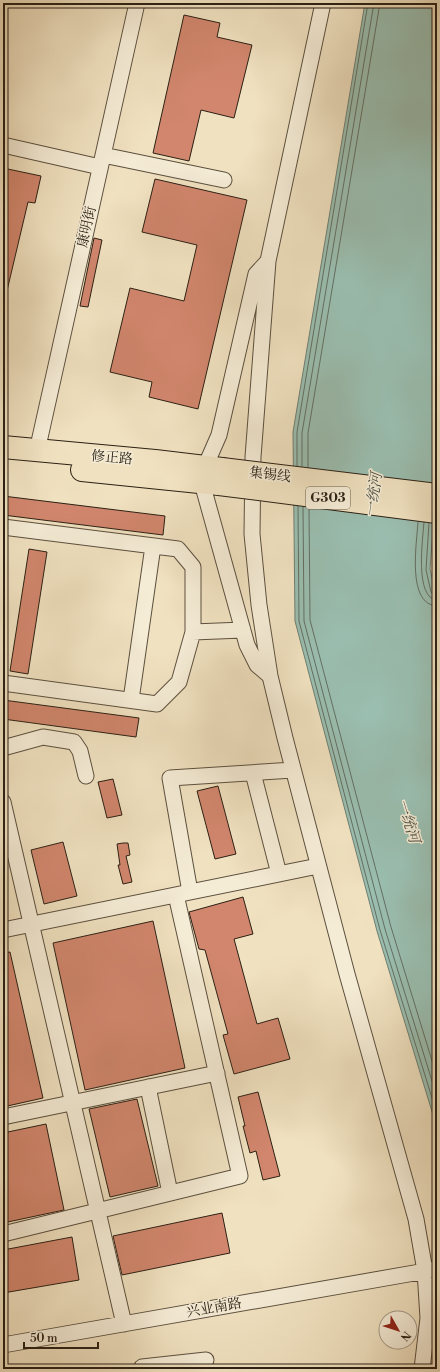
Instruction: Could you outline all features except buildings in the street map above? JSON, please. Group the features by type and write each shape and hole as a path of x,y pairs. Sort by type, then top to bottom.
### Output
{"highway":[{"name":"修正路","path":"3,447 37,450 212,476"},
{"name":"修正路","path":"3,462 212,476"},
{"name":"集锡线","path":"212,476 437,495"},
{"name":"G303","path":"212,476 437,512"}],"street":[{"name":"康明街","path":"37,450 137,3"},
{"path":"323,3 268,261 253,457 252,534 259,605 270,676 293,770 347,974 431,1270 428,1318 422,1369"},
{"path":"3,145 224,180"},
{"path":"268,261 256,274 219,435 212,476 247,645 257,665 270,676"},
{"path":"3,527 178,549 193,567 193,632 179,682 157,704 3,683"},
{"path":"131,700 153,546"},
{"path":"193,632 243,630"},
{"path":"3,748 43,737 74,742 80,750 86,776"},
{"path":"3,1234 240,1176 217,1072 183,894 170,778 293,770"},
{"path":"253,772 279,874"},
{"path":"3,802 124,1324"},
{"path":"3,930 318,866"},
{"path":"3,1117 217,1072"},
{"path":"148,1087 170,1193"},
{"name":"兴业南路","path":"3,1345 431,1270"},
{"path":"142,1369 142,1367 206,1360"}],"water":[{"name":"一统河","path":"365,3 437,3 437,479 430,569 437,599 437,1128 377,931 295,621 293,432"}]}
